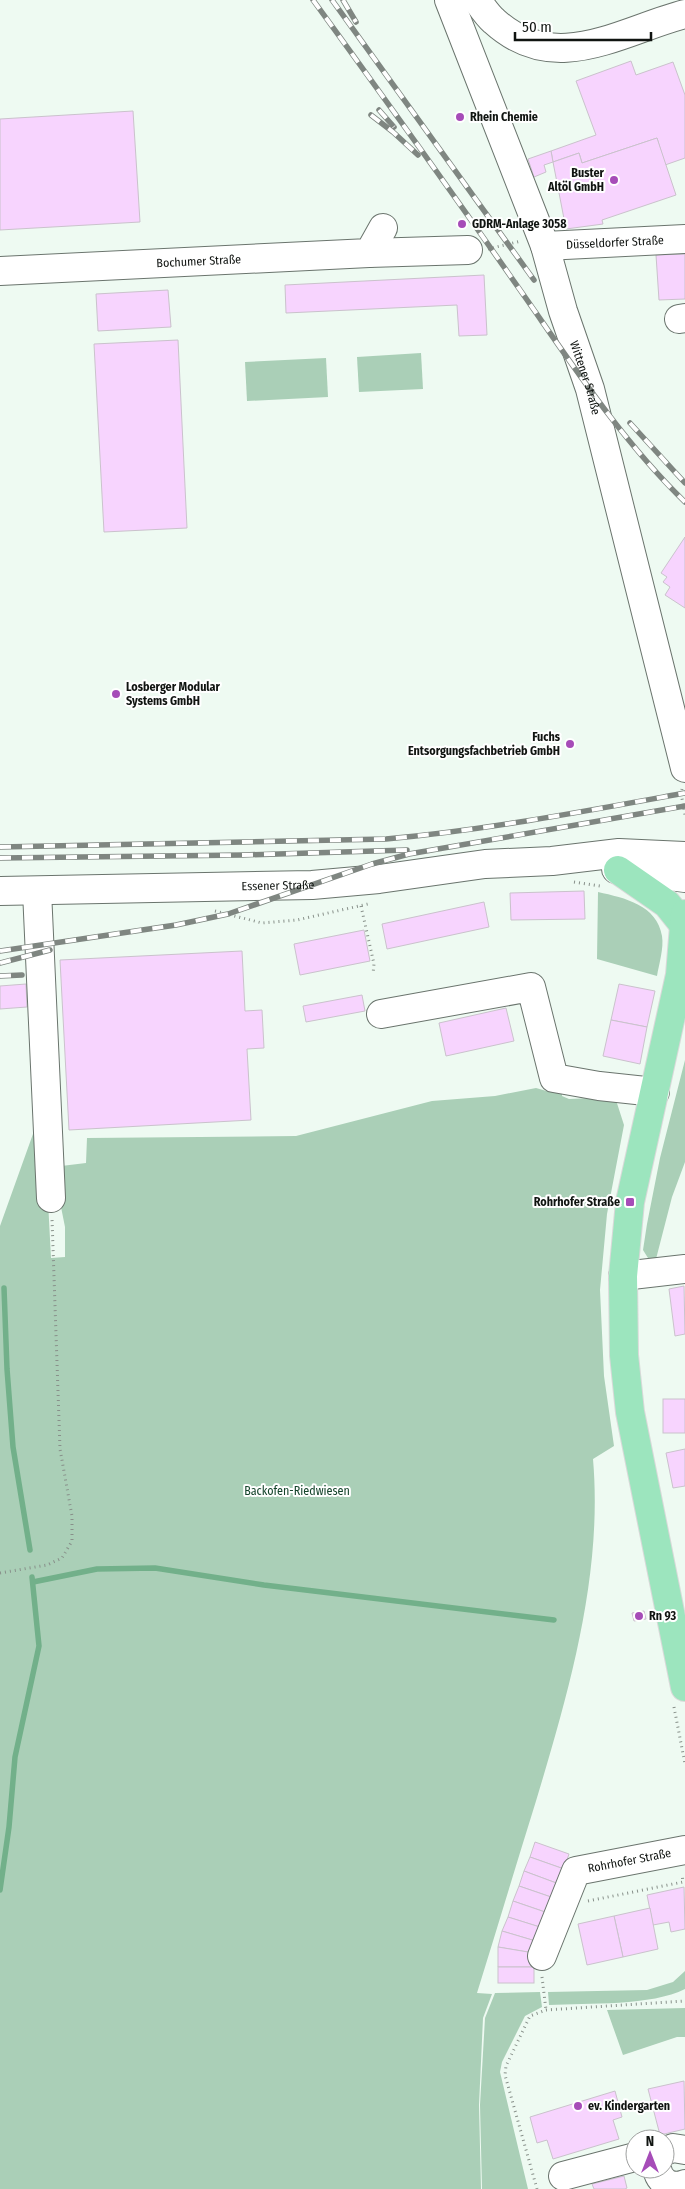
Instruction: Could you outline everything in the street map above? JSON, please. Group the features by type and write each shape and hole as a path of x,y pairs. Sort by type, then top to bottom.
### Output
{"main road":[{"path":"613,878 667,904 684,919 683,970 630,1202 623,1276 624,1355 630,1412 679,1626 685,1687"}],"street":[{"name":"Wittener Straße","path":"449,0 518,202 542,240 563,311 590,389 683,751"},
{"path":"477,0 493,20 510,34 538,46 563,49 591,46 666,11"},
{"path":"369,253 383,228"},
{"name":"Düsseldorfer Straße","path":"542,240 685,238"},
{"name":"Bochumer Straße","path":"0,271 468,250"},
{"name":"Essener Straße","path":"560,871 619,853 685,856"},
{"name":"Essener Straße","path":"0,891 312,885 379,879 485,864 613,878 685,878"},
{"path":"37,891 51,1198"},
{"path":"381,1014 531,987 554,1078 599,1086 655,1092"},
{"path":"623,1276 685,1269"},
{"name":"Rohrhofer Straße","path":"542,1956 576,1871 681,1851"},
{"path":"563,2176 625,2160"},
{"path":"662,2179 664,2182 676,2186 685,2184"}],"path":[{"path":"468,250 492,249 542,240"},
{"path":"685,782 680,794 685,815"},
{"path":"560,871 613,878"},
{"path":"228,914 262,924 297,920 371,904"},
{"path":"361,906 374,964 373,974"},
{"path":"0,1573 47,1565 62,1558 72,1541 72,1516 60,1449 51,1198"},
{"path":"581,1869 587,1901 683,1882 681,1851"},
{"path":"542,1956 542,1990 546,2010"},
{"path":"537,2189 505,2075 506,2066 530,2016 546,2010 684,2000"}],"green space":[{"path":"421,353 423,389 359,392 357,357"},
{"path":"326,358 328,397 247,401 245,362"},
{"path":"598,892 629,900 647,910 654,917 659,925 662,936 662,951 657,976 597,959"},
{"path":"685,1060 685,1162 672,1197 656,1259 648,1258 643,1250 647,1224 660,1158"},
{"name":"Backofen-Riedwiesen","path":"536,1088 550,1092 562,1092 562,1096 569,1099 615,1097 624,1125 607,1214 600,1290 604,1376 614,1446 593,1459 595,1502 593,1546 581,1632 548,1759 477,1993 492,1994 483,2018 479,2105 481,2189 0,2189 0,1226 43,1106 51,1258 65,1257 65,1227 53,1167 86,1163 87,1138 296,1136 432,1101 495,1096"},
{"path":"685,1971 685,1989 655,1998 619,2003 549,2005 548,1992 647,1990 673,1982"},
{"path":"540,1992 542,2007 525,2016 502,2062 500,2072 528,2189 482,2189 480,2105 485,2018 495,1993"},
{"path":"685,2008 685,2037 677,2037 623,2055 607,2010"}],"building":[{"path":"631,61 636,75 673,62 685,95 685,158 665,165 657,138 582,163 579,153 553,162 551,151 596,135 576,81"},
{"path":"133,111 140,222 0,230 0,119"},
{"name":"Buster Altöl GmbH","path":"657,138 676,195 602,220 603,224 566,229 553,162 579,153 582,163"},
{"name":"Buster Altöl GmbH","path":"551,151 553,162 544,165 546,172 534,177 528,159"},
{"path":"685,254 685,299 659,300 656,255"},
{"path":"484,275 487,335 459,336 457,305 286,313 285,285"},
{"path":"168,290 171,327 98,331 96,294"},
{"path":"178,340 187,528 104,532 94,344"},
{"path":"685,537 685,608 665,595 670,587 663,582 667,577 661,573"},
{"path":"584,891 585,919 511,920 510,893"},
{"path":"484,902 489,927 387,949 382,924"},
{"path":"364,930 370,961 300,975 294,944"},
{"path":"242,951 245,1011 262,1010 264,1048 247,1049 251,1120 69,1130 60,960"},
{"path":"26,984 27,1007 0,1009 0,986"},
{"path":"619,984 655,991 647,1027 611,1020"},
{"path":"362,995 365,1011 306,1022 303,1006"},
{"path":"506,1008 514,1041 446,1056 439,1023"},
{"path":"611,1020 647,1027 640,1064 603,1056"},
{"path":"684,1286 685,1334 675,1336 669,1289"},
{"path":"663,1399 685,1399 685,1433 663,1433"},
{"path":"685,1449 685,1486 673,1488 666,1453"},
{"name":"Rn 93","path":"644,1611 646,1619 634,1621 632,1613"},
{"path":"535,1842 569,1854 564,1869 530,1857"},
{"path":"530,1857 564,1869 559,1884 524,1871"},
{"path":"524,1871 559,1884 554,1898 519,1886"},
{"path":"519,1886 554,1898 548,1913 513,1901"},
{"path":"684,1887 685,1929 671,1932 669,1922 653,1925 647,1895"},
{"path":"513,1901 548,1913 543,1928 508,1917"},
{"path":"650,1908 658,1949 623,1957 614,1916"},
{"path":"614,1916 623,1957 587,1965 578,1924"},
{"path":"508,1917 543,1928 539,1942 502,1931"},
{"path":"502,1931 539,1942 534,1953 498,1947"},
{"path":"498,1947 534,1953 534,1967 498,1967"},
{"path":"498,1967 534,1967 534,1983 498,1983"},
{"path":"684,2081 685,2129 675,2131 675,2129 658,2129 648,2089"},
{"path":"615,2091 622,2117 613,2120 619,2139 553,2159 547,2140 537,2143 530,2117"},
{"path":"624,2176 627,2188 625,2189 594,2189 592,2184"}],"waterway":[{"path":"4,1288 7,1369 13,1447 30,1550"},
{"path":"33,1582 97,1569 155,1568 264,1585 554,1620"},
{"path":"0,1890 9,1827 15,1757 39,1646 32,1577"}],"railway":[{"path":"313,0 617,426 661,478 685,502"},
{"path":"332,0 534,280"},
{"path":"343,0 356,22"},
{"path":"379,110 394,127"},
{"path":"371,115 418,155"},
{"path":"630,423 685,483"},
{"path":"0,847 386,839 498,825 685,793"},
{"path":"0,951 176,925 228,914 372,864 409,854 685,806"},
{"path":"0,858 243,855 407,850"},
{"path":"0,963 50,950"},
{"path":"0,976 22,975"}],"place":[{"name":"Rhein Chemie","path":"460,117"},
{"name":"Buster Altöl GmbH","path":"614,180"},
{"name":"GDRM-Anlage 3058","path":"462,224"},
{"name":"Losberger Modular Systems GmbH","path":"116,694"},
{"name":"Fuchs Entsorgungsfachbetrieb GmbH","path":"570,744"},
{"name":"Rohrhofer Straße","path":"630,1202"},
{"name":"Rn 93","path":"639,1616"},
{"name":"ev. Kindergarten","path":"578,2106"}]}
